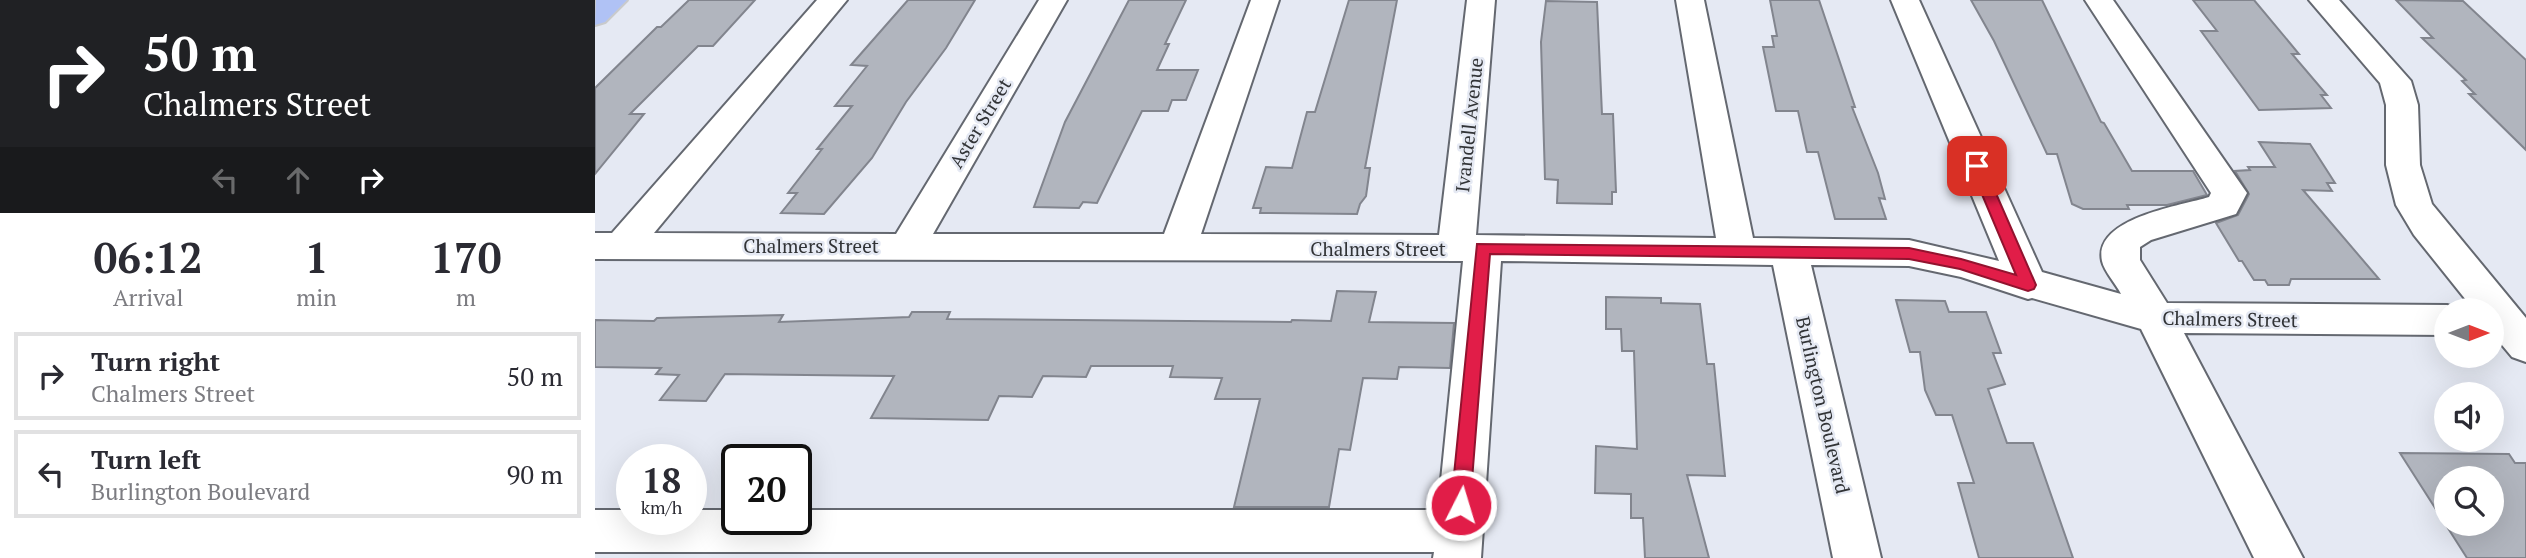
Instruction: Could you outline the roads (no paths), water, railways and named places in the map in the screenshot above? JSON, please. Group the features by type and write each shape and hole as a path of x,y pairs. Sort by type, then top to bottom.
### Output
{"main road":[{"path":"595,16 613,0"}],"street":[{"path":"609,246 833,0"},
{"name":"Aster Street","path":"907,246 1053,0"},
{"path":"1178,248 1265,0"},
{"name":"Ivandell Avenue","path":"1458,544 1481,0"},
{"path":"1690,0 1737,251"},
{"path":"1905,0 2028,285"},
{"path":"2099,0 2229,193 2223,205 2138,231 2122,242 2121,261 2155,318 2279,558"},
{"path":"2323,0 2395,82 2402,105 2403,165 2414,205 2427,226 2512,327"},
{"name":"Chalmers Street","path":"609,246 1909,253 1961,264 2028,285 2155,318 2434,320"},
{"name":"Burlington Boulevard","path":"1789,251 1857,558"},
{"path":"595,531 1458,544"}]}
